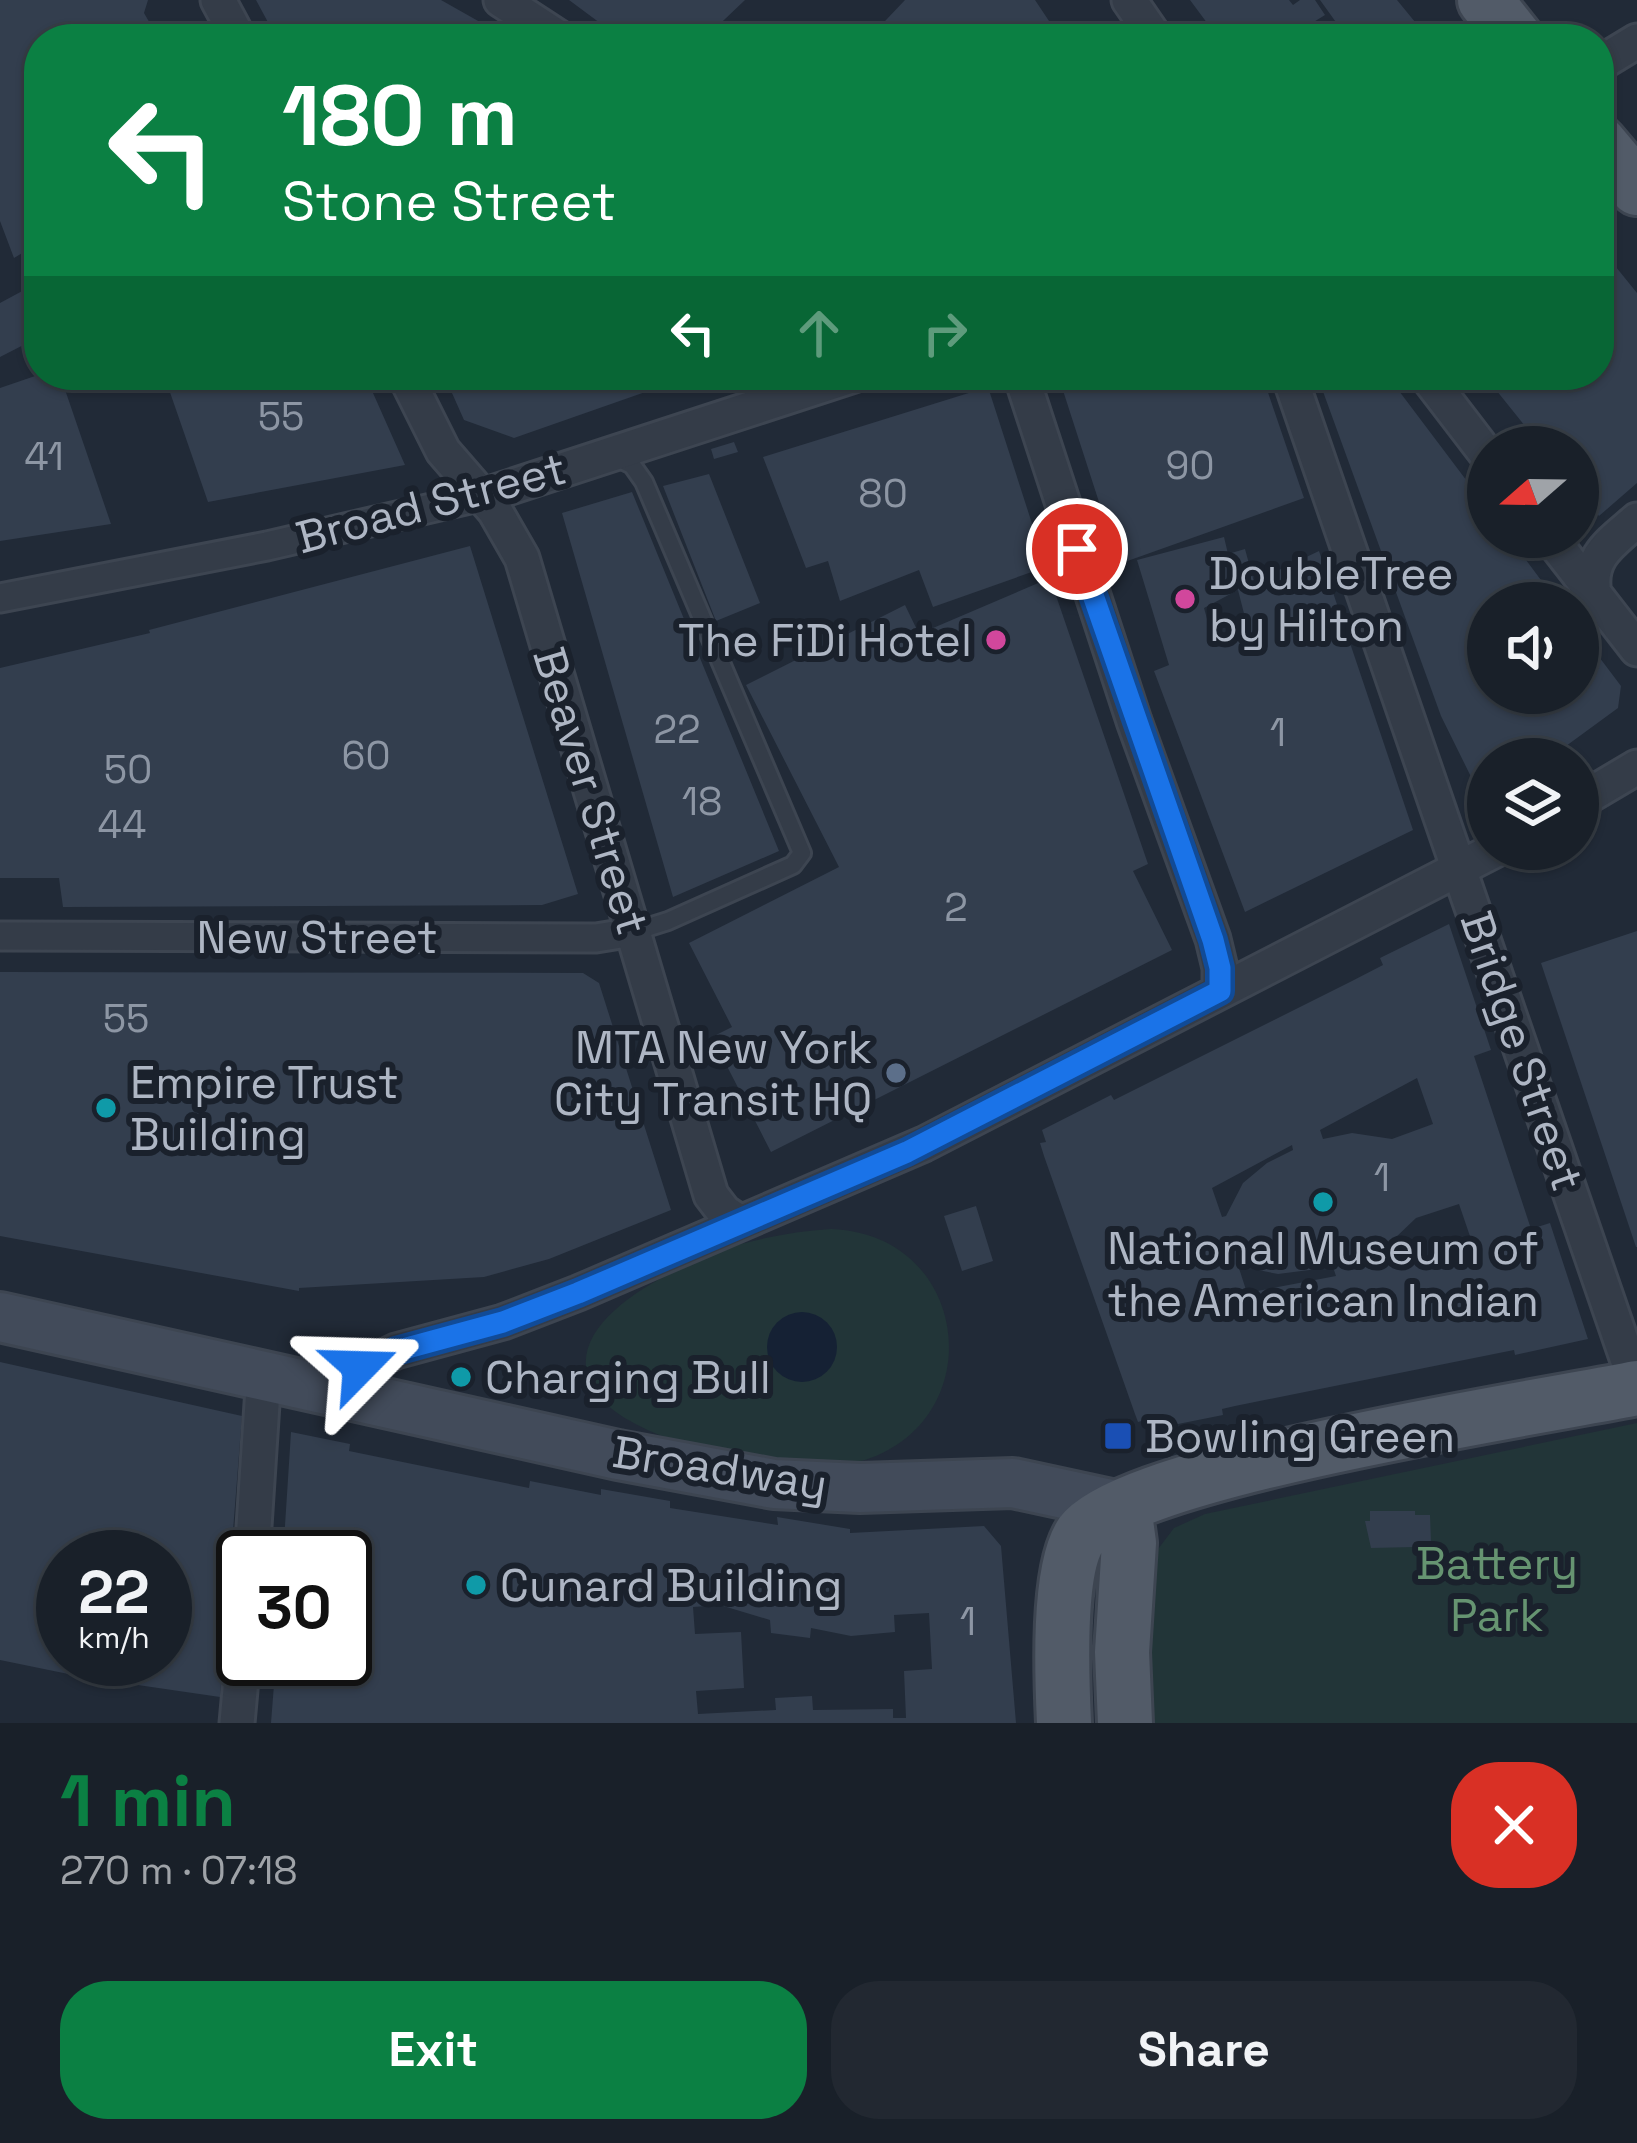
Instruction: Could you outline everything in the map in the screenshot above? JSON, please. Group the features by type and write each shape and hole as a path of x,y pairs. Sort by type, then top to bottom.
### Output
{"main road":[{"path":"1485,0 1504,24"},
{"path":"1614,160 1637,188"},
{"name":"Broadway","path":"0,1317 618,1455 774,1484 860,1488 1013,1484 1124,1508"},
{"path":"1064,1723 1064,1621 1075,1545 1091,1524 1232,1468 1637,1387"},
{"path":"1124,1508 1129,1543 1122,1652 1125,1723"}],"street":[{"path":"500,0 538,24"},
{"name":"Beaver Street","path":"412,390 443,451 506,526 522,558 712,1195 739,1222"},
{"name":"Broad Street","path":"0,598 266,546 483,496 808,390"},
{"path":"1026,390 1134,721 1213,940 1220,991"},
{"name":"Bridge Street","path":"1294,390 1637,1387"},
{"path":"1437,390 1467,429"},
{"path":"1594,582 1594,560 1637,520"},
{"path":"1566,558 1585,582"},
{"path":"1599,601 1637,650"},
{"path":"1599,790 1637,767"},
{"path":"319,1388 396,1351 503,1322 556,1301 924,1144 1467,866"},
{"name":"New Street","path":"0,936 596,938 633,932"},
{"path":"254,1530 264,1373"},
{"path":"237,1723 240,1686"}],"lane":[{"path":"609,455 632,464 644,482 802,853 793,865 633,932"}],"green space":[{"path":"831,1229 879,1239 914,1263 938,1296 948,1335 946,1375 930,1412 899,1443 839,1466 770,1461 668,1438 601,1400 592,1387 586,1361 593,1337 635,1294 692,1263 741,1244"},
{"name":"Battery Park","path":"1637,1423 1637,1723 1142,1723 1149,1561 1174,1528 1205,1514"}],"water":[{"path":"802,1312 826,1323 837,1347 826,1371 802,1382 778,1371 767,1347 778,1323"}],"building":[{"path":"0,0 148,0 144,13 150,24 24,24 24,252 14,258 0,221"},
{"path":"256,0 441,0 483,24 269,24"},
{"path":"569,0 745,0 720,24 601,24"},
{"path":"905,0 1035,0 1051,24 882,24"},
{"path":"1190,0 1289,0 1293,5 1315,0 1325,15 1310,24 1208,24"},
{"path":"1320,0 1397,0 1417,24 1337,24"},
{"path":"1614,265 1637,293 1637,483 1599,516 1599,426 1525,426 1496,390 1614,390"},
{"path":"24,290 24,345 0,357 0,303"},
{"path":"24,380 24,390 65,390 111,524 0,541 0,388"},
{"path":"169,390 372,390 405,465 208,502"},
{"path":"451,390 651,390 514,438 464,420"},
{"path":"989,390 1046,567 933,607 919,570 840,601 828,561 806,568 763,457"},
{"path":"1063,390 1267,390 1304,498 1119,564"},
{"path":"1322,390 1398,390 1467,481 1467,558 1525,558 1542,582 1467,582 1467,714 1599,714 1599,657 1621,686 1618,708 1577,738 1467,738 1467,769 1441,716"},
{"path":"734,442 738,452 714,459 711,449"},
{"path":"709,474 760,603 716,621 663,486"},
{"path":"632,492 779,851 673,897 562,513"},
{"path":"1224,537 1228,554 1245,549 1254,582 1319,551 1413,830 1245,912 1154,671 1169,665 1137,560","holes":["1238,590 1248,629 1214,644 1204,608"]},
{"path":"470,546 578,894 542,905 63,907 59,878 0,878 0,668 150,633"},
{"path":"1050,578 1148,864 1133,871 1172,950 771,1152 712,1037 732,1027 689,943 839,867 746,685 905,605 919,634"},
{"path":"1449,924 1491,1050 1474,1056 1531,1229 1550,1223 1588,1339 1235,1406 1222,1409 1223,1415 1148,1430 1145,1420 1138,1422 1135,1414 1044,1156 1042,1130 1111,1095 1114,1100 1352,981 1383,965 1380,958","holes":["1417,1078 1433,1124 1392,1139 1352,1133 1323,1139 1320,1130","1292,1145 1293,1150 1243,1183 1226,1216 1222,1217 1212,1188","1459,1204 1474,1248 1368,1269 1364,1256 1393,1240 1416,1218","1237,1262 1278,1274 1333,1267 1336,1276 1247,1293"]},
{"path":"1637,931 1637,1247 1636,1247 1541,963"},
{"path":"0,972 583,973 599,983 671,1210 549,1259 484,1277 299,1291 0,1236"},
{"path":"976,1206 993,1261 962,1271 944,1216"},
{"path":"0,1362 242,1416 233,1530 216,1530 216,1686 221,1686 220,1697 145,1686 192,1686 192,1530 36,1530 36,1667 0,1660"},
{"path":"291,1432 350,1444 349,1451 529,1488 530,1481 601,1495 601,1489 670,1501 670,1508 778,1525 777,1517 850,1529 850,1533 984,1526 1001,1546 1016,1723 271,1723 274,1686 372,1686 372,1530 285,1530","holes":["720,1605 770,1620 771,1633 810,1638 811,1628 851,1636 895,1632 894,1615 929,1613 932,1669 904,1671 906,1718 893,1718 893,1709 813,1710 812,1696 775,1698 776,1710 698,1714 696,1691 744,1688 741,1632 695,1634 693,1607"]},
{"path":"1370,1511 1430,1515 1431,1542 1371,1548 1365,1521 1370,1521"}],"place":[{"name":"DoubleTree by Hilton","path":"1185,599"},
{"name":"The FiDi Hotel","path":"996,640"},
{"name":"MTA New York City Transit HQ","path":"896,1073"},
{"name":"Empire Trust Building","path":"106,1108"},
{"name":"National Museum of the American Indian","path":"1323,1202"},
{"name":"Charging Bull","path":"461,1377"},
{"name":"Bowling Green","path":"1118,1436"},
{"name":"Cunard Building","path":"476,1585"}],"route":[{"path":"360,1367 578,1293 907,1152 1220,991 1213,940 1077,549"}]}
